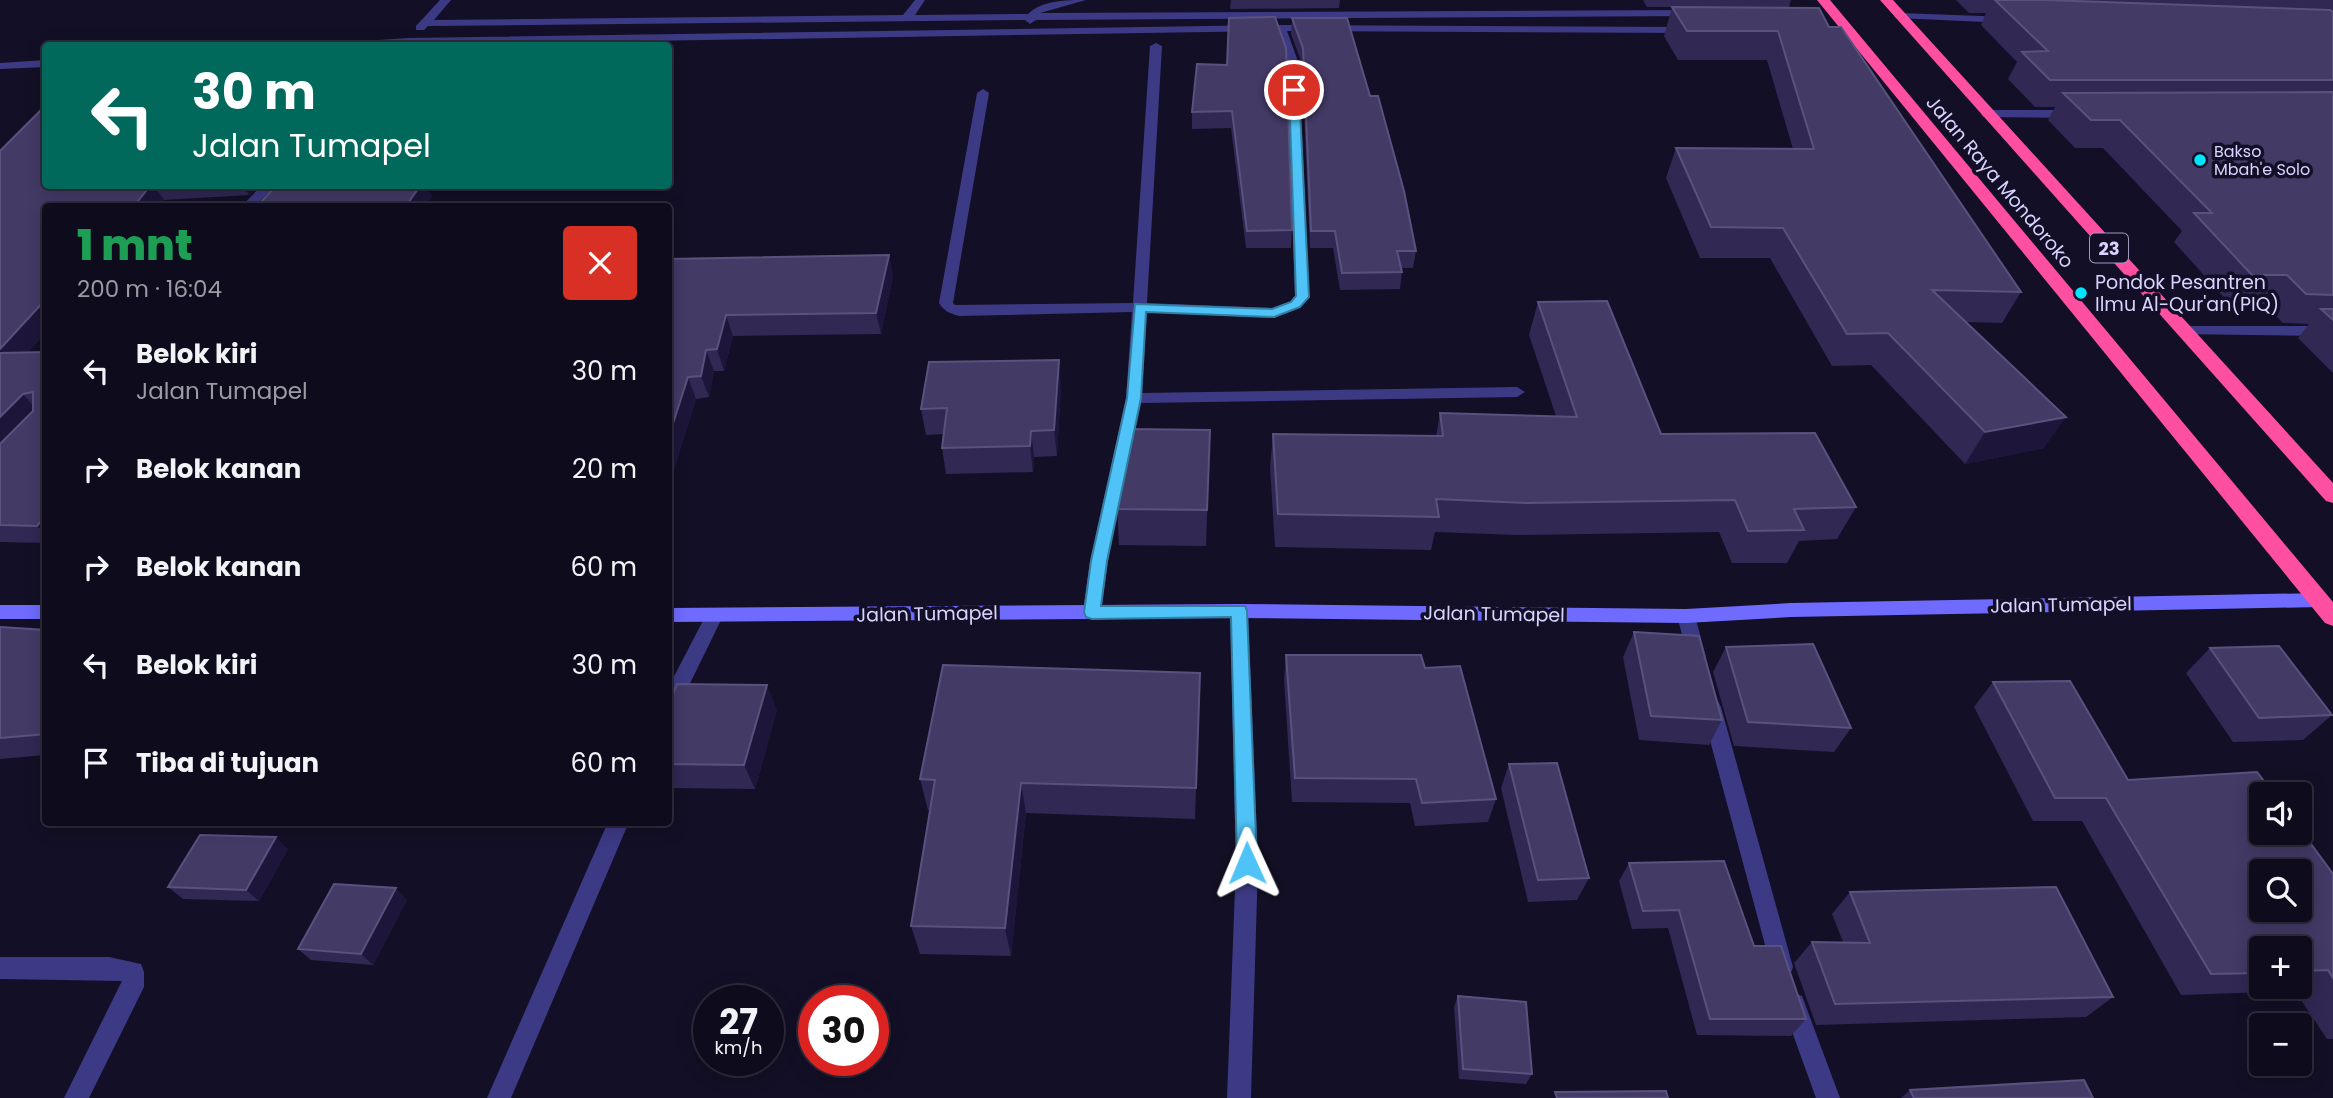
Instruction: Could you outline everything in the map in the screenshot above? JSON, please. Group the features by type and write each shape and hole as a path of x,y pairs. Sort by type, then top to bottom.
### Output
{"highway":[{"name":"Jalan Raya Mondoroko","path":"1886,0 2333,496"},
{"name":"Jalan Raya Mondoroko","path":"1832,18 2333,617"}],"street":[{"path":"407,42 446,0"},
{"path":"907,18 920,0"},
{"path":"1028,31 1030,16 1035,7 1044,4 1070,4 1081,0"},
{"path":"423,25 1418,12 1702,13"},
{"path":"1900,16 2025,20"},
{"path":"407,42 1280,28 1695,30"},
{"path":"983,93 946,303 950,308 959,311 1140,307 1274,313 1295,304 1302,297 1293,64 1280,28"},
{"path":"1092,612 1099,561 1134,398 1156,46"},
{"path":"0,66 42,63"},
{"path":"1987,114 2084,114"},
{"path":"251,203 265,189"},
{"path":"2185,331 2333,331"},
{"path":"1134,398 1517,392"},
{"name":"Jalan Tumapel","path":"672,615 1239,611 1686,616 1791,610 2320,600"},
{"path":"0,611 42,612"},
{"path":"1239,611 1247,863 1239,1098"},
{"path":"672,700 714,616"},
{"path":"1686,616 1784,975 1828,1098"},
{"path":"499,1098 617,826"},
{"path":"0,968 109,968 132,972 133,987 76,1098"}],"building":[{"path":"1995,0 2330,10 2333,12 2333,80 2050,80 2022,52 2048,51"},
{"path":"1672,7 1819,8 1829,27 1841,27 2021,292 1932,290 2066,417 1985,432 1888,333 1847,334 1783,228 1711,227 1676,148 1814,149 1778,31 1687,31"},
{"path":"1275,17 1286,48 1292,230 1247,231 1232,111 1192,112 1197,64 1227,65 1229,18"},
{"path":"1292,18 1347,18 1370,96 1378,96 1404,191 1416,251 1397,251 1402,272 1342,273 1335,231 1311,231 1303,48"},
{"path":"2333,92 2333,295 2306,294 2287,275 2252,275 2194,213 2212,213 2120,120 2091,120 2063,93"},
{"path":"42,109 42,189 148,189 136,203 42,203 42,303 0,349 0,151"},
{"path":"273,189 418,189 408,203 260,203"},
{"path":"889,255 876,313 726,315 717,349 706,350 701,376 688,377 672,427 672,259"},
{"path":"1607,301 1661,434 1815,433 1856,507 1794,509 1804,530 1748,531 1735,500 1527,503 1436,499 1439,517 1278,514 1273,434 1443,436 1440,413 1577,417 1538,302"},
{"path":"2321,309 2333,309 2333,320"},
{"path":"42,352 42,520 37,526 0,525 0,444 33,411 33,392 23,394 0,417 0,353"},
{"path":"1059,360 1054,430 1031,431 1030,446 942,448 947,408 921,409 929,362"},
{"path":"1130,429 1210,430 1207,510 1117,509 1120,475"},
{"path":"0,627 42,630 42,734 0,738"},
{"path":"1634,632 1699,636 1722,720 1651,716"},
{"path":"1813,644 1851,728 1748,722 1726,647"},
{"path":"2279,646 2332,715 2259,718 2210,648"},
{"path":"1286,655 1421,655 1425,668 1460,666 1496,799 1422,803 1416,779 1295,778"},
{"path":"943,665 1200,673 1196,788 1021,783 1005,928 911,926 935,780 920,779"},
{"path":"2070,681 2128,780 2257,772 2265,782 2249,782 2249,845 2312,845 2333,874 2333,978 2328,970 2312,971 2312,936 2249,936 2249,973 2211,974 2106,798 2055,798 1993,682"},
{"path":"677,684 767,685 744,765 672,764 672,697"},
{"path":"1557,763 1589,878 1538,880 1509,764"},
{"path":"200,835 276,837 246,890 168,887"},
{"path":"1724,861 1754,946 1781,946 1806,1019 1710,1019 1679,910 1643,911 1629,863"},
{"path":"334,884 396,888 361,954 298,949"},
{"path":"2056,887 2113,997 1835,1004 1812,942 1870,943 1850,892"},
{"path":"1458,996 1526,1002 1532,1074 1463,1069"},
{"path":"2084,1080 2093,1098 1914,1098 1910,1090"},
{"path":"1666,1091 1668,1098 1557,1098 1555,1092"}],"place":[{"name":"Bakso Mbah'e Solo","path":"2200,160"},
{"name":"Pondok Pesantren Ilmu Al-Qur'an(PIQ)","path":"2081,293"}],"route":[{"path":"1247,863 1239,611 1092,612 1099,561 1134,398 1140,307 1274,313 1295,304 1302,297 1294,90"}]}
